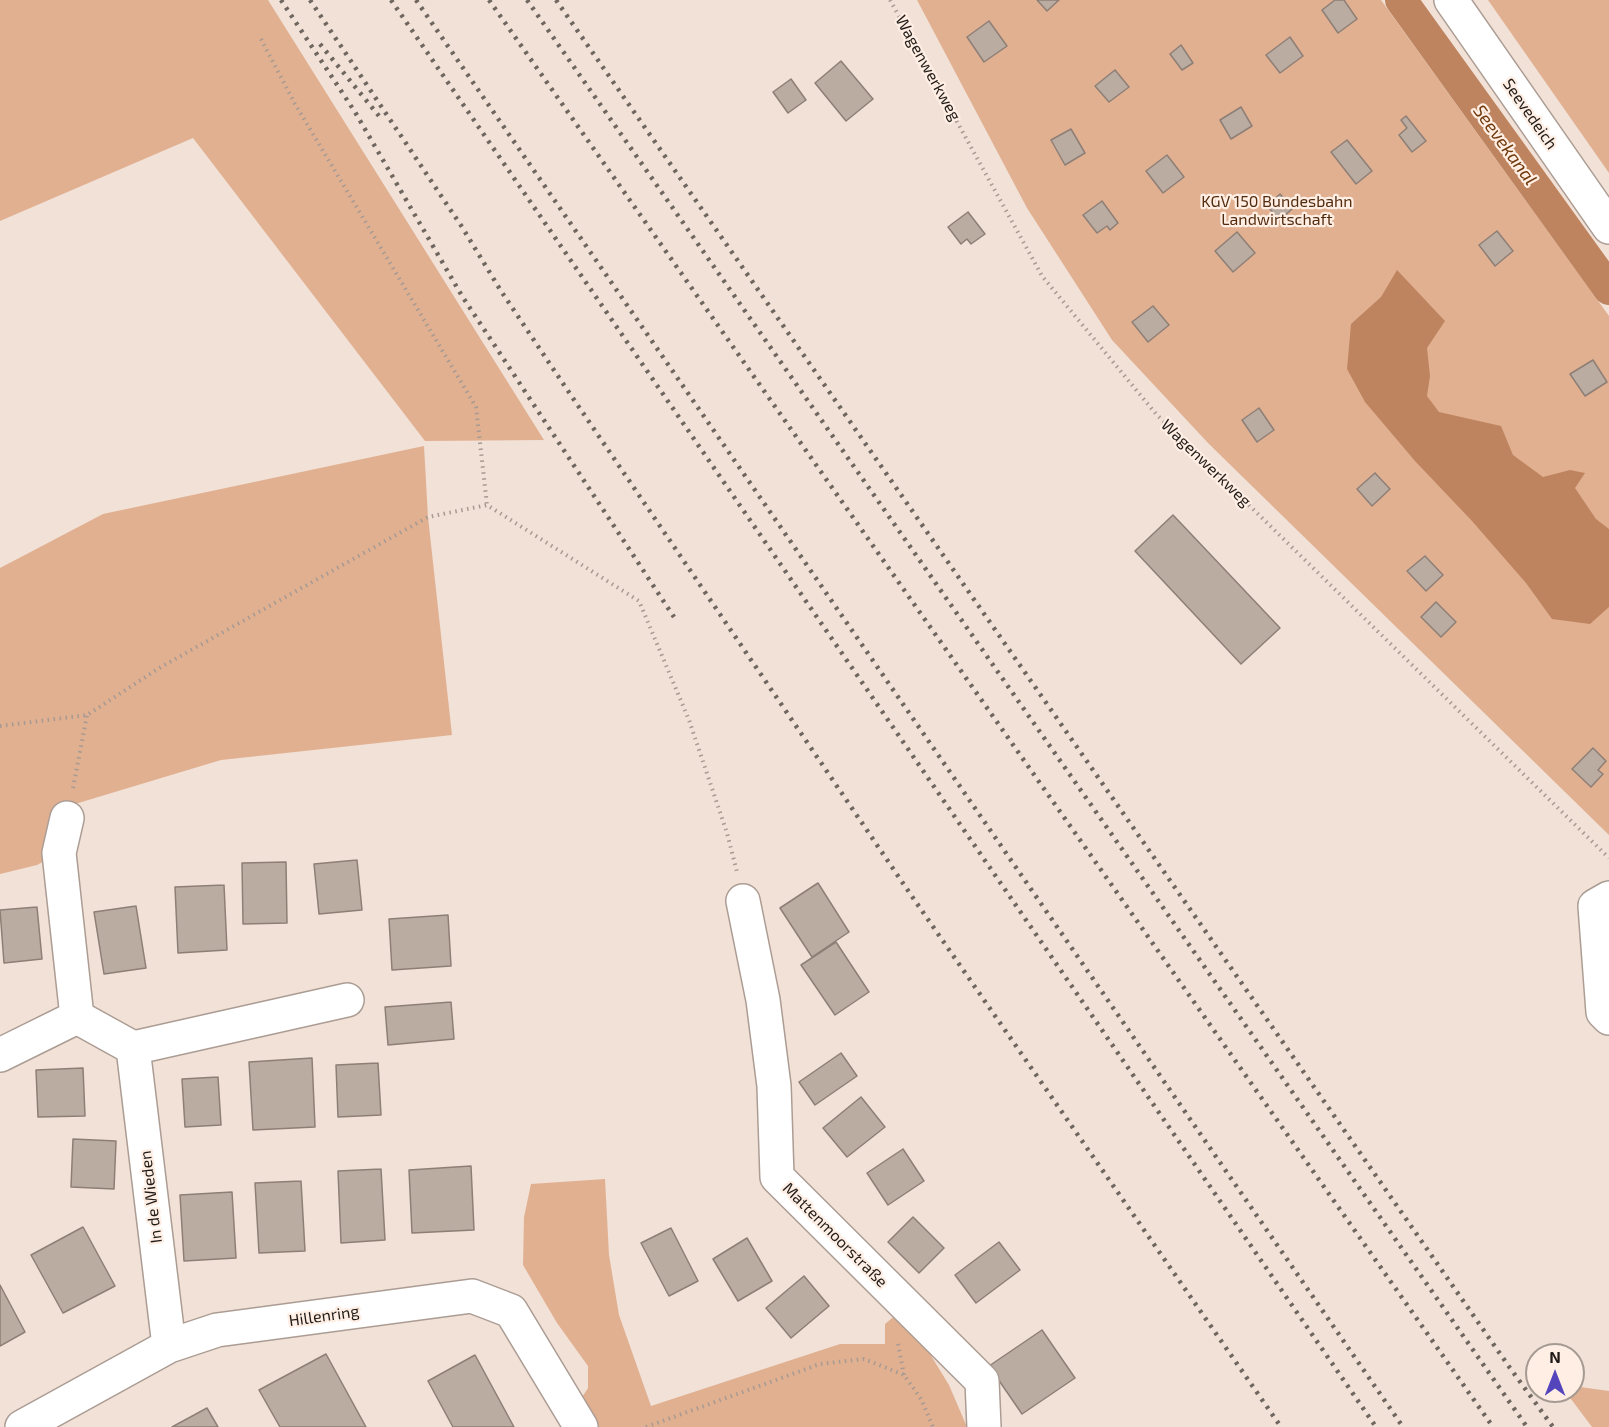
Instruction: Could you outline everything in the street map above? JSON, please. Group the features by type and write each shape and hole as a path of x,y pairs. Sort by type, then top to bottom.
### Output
{"street":[{"name":"Seevedeich","path":"1451,0 1609,227"},
{"path":"67,818 59,853 76,1017"},
{"path":"1609,898 1595,906 1603,1012 1609,1018"},
{"name":"Mattenmoorstraße","path":"743,901 763,1000 774,1086 777,1177 982,1381 984,1427"},
{"path":"76,1017 133,1048 347,1000"},
{"path":"0,1055 76,1017"},
{"name":"In de Wieden","path":"133,1048 169,1346"},
{"name":"Hillenring","path":"22,1427 169,1346 217,1330 472,1296 510,1311 581,1427"}],"path":[{"name":"Wagenwerkweg","path":"890,0 1042,276 1156,414 1609,858"},
{"path":"261,39 295,104 476,407 487,505"},
{"path":"0,726 87,715 161,667 428,517 487,505 639,602 689,720 727,832 743,901"},
{"path":"67,818 87,715"},
{"path":"646,1427 820,1364 864,1359 904,1375 921,1399 933,1427"}],"green space":[{"path":"0,0 268,0 544,440 425,441 193,138 0,221"},
{"name":"KGV 150 Bundesbahn Landwirtschaft","path":"917,0 1381,0 1609,316 1609,835 1209,444 1112,340 1027,208"},
{"path":"1488,0 1609,0 1609,173"},
{"path":"424,446 428,517 452,735 221,760 75,804 59,853 37,865 0,874 0,568 103,514"},
{"path":"605,1179 609,1255 619,1315 651,1406 840,1344 885,1344 885,1324 897,1314 922,1341 949,1385 967,1427 587,1427 577,1405 588,1388 588,1366 557,1323 523,1265 524,1217 531,1184"},
{"path":"1585,1388 1609,1391 1609,1427 1592,1427 1574,1403 1585,1403"}],"shaded area":[{"path":"1397,270 1445,321 1427,348 1430,376 1427,396 1439,412 1501,426 1513,455 1543,477 1570,470 1585,473 1575,488 1596,519 1609,529 1609,607 1590,624 1552,619 1526,583 1415,461 1365,402 1347,369 1351,324 1381,297"}],"building":[{"path":"1037,0 1059,0 1047,11"},
{"path":"1335,0 1344,0 1357,19 1338,33 1322,10"},
{"path":"989,21 1007,46 984,62 967,37"},
{"path":"1290,37 1303,56 1280,73 1266,55"},
{"path":"1181,45 1193,63 1182,70 1170,54"},
{"path":"841,61 873,99 846,121 815,83"},
{"path":"1115,70 1129,87 1109,102 1095,86"},
{"path":"791,79 806,100 788,113 773,92"},
{"path":"1241,107 1252,126 1231,139 1220,120"},
{"path":"1406,116 1426,141 1412,152 1399,135 1407,128 1401,120"},
{"path":"1071,129 1085,153 1065,165 1051,140"},
{"path":"1347,140 1372,171 1356,184 1331,152"},
{"path":"1167,155 1184,177 1163,193 1146,171"},
{"path":"1280,194 1293,208 1280,220 1267,206"},
{"path":"1102,201 1118,223 1110,230 1107,226 1097,233 1083,215"},
{"path":"968,212 985,234 971,244 967,239 961,244 948,227"},
{"path":"1497,231 1513,251 1495,266 1479,245"},
{"path":"1237,232 1255,253 1233,272 1215,251"},
{"path":"1153,306 1169,325 1148,342 1132,322"},
{"path":"1593,360 1607,382 1585,396 1570,374"},
{"path":"1259,408 1274,430 1257,442 1242,420"},
{"path":"1375,473 1390,489 1372,506 1357,489"},
{"path":"1173,515 1280,628 1241,664 1135,551"},
{"path":"1425,556 1443,575 1426,591 1407,571"},
{"path":"1436,602 1456,622 1441,637 1421,617"},
{"path":"1593,748 1606,761 1598,770 1603,774 1591,787 1572,769"},
{"path":"357,860 362,910 319,914 314,864"},
{"path":"286,862 287,923 243,924 242,863"},
{"path":"818,883 849,932 812,957 780,908"},
{"path":"224,885 227,950 178,953 175,887"},
{"path":"136,906 146,968 104,974 94,912"},
{"path":"37,907 42,959 4,963 0,910"},
{"path":"448,915 451,966 392,970 389,919"},
{"path":"836,942 869,992 835,1015 801,965"},
{"path":"451,1002 454,1039 388,1045 385,1007"},
{"path":"841,1053 857,1076 815,1105 799,1082"},
{"path":"312,1058 315,1127 253,1130 249,1062"},
{"path":"378,1063 381,1115 338,1117 336,1065"},
{"path":"83,1068 85,1116 38,1117 36,1070"},
{"path":"218,1077 221,1125 185,1127 182,1079"},
{"path":"861,1097 885,1127 847,1157 823,1128"},
{"path":"73,1139 116,1141 114,1189 71,1187"},
{"path":"903,1149 924,1181 888,1205 867,1173"},
{"path":"471,1166 474,1230 412,1233 409,1170"},
{"path":"381,1169 385,1240 341,1243 338,1171"},
{"path":"301,1181 305,1251 259,1253 255,1183"},
{"path":"232,1192 236,1258 184,1261 180,1195"},
{"path":"913,1217 944,1248 919,1273 888,1242"},
{"path":"83,1227 115,1286 63,1313 31,1255"},
{"path":"671,1228 698,1281 669,1296 641,1243"},
{"path":"747,1238 772,1281 738,1301 713,1259"},
{"path":"999,1242 1020,1270 976,1303 955,1275"},
{"path":"804,1276 829,1306 791,1338 766,1308"},
{"path":"0,1285 25,1332 0,1346"},
{"path":"1042,1330 1075,1378 1022,1414 989,1366"},
{"path":"326,1354 366,1427 280,1427 259,1390"},
{"path":"475,1355 514,1427 453,1427 428,1381"},
{"path":"207,1408 218,1427 172,1427"}],"waterway":[{"name":"Seevekanal","path":"1401,0 1609,289"}],"railway":[{"path":"281,0 355,112 462,296 674,617"},
{"path":"310,0 462,227 501,291 564,385 911,895 1281,1427"},
{"path":"391,0 1376,1427"},
{"path":"416,0 1403,1427"},
{"path":"489,0 1493,1427"},
{"path":"527,0 1527,1427"},
{"path":"556,0 1553,1427"},
{"path":"320,44 379,116"}]}
